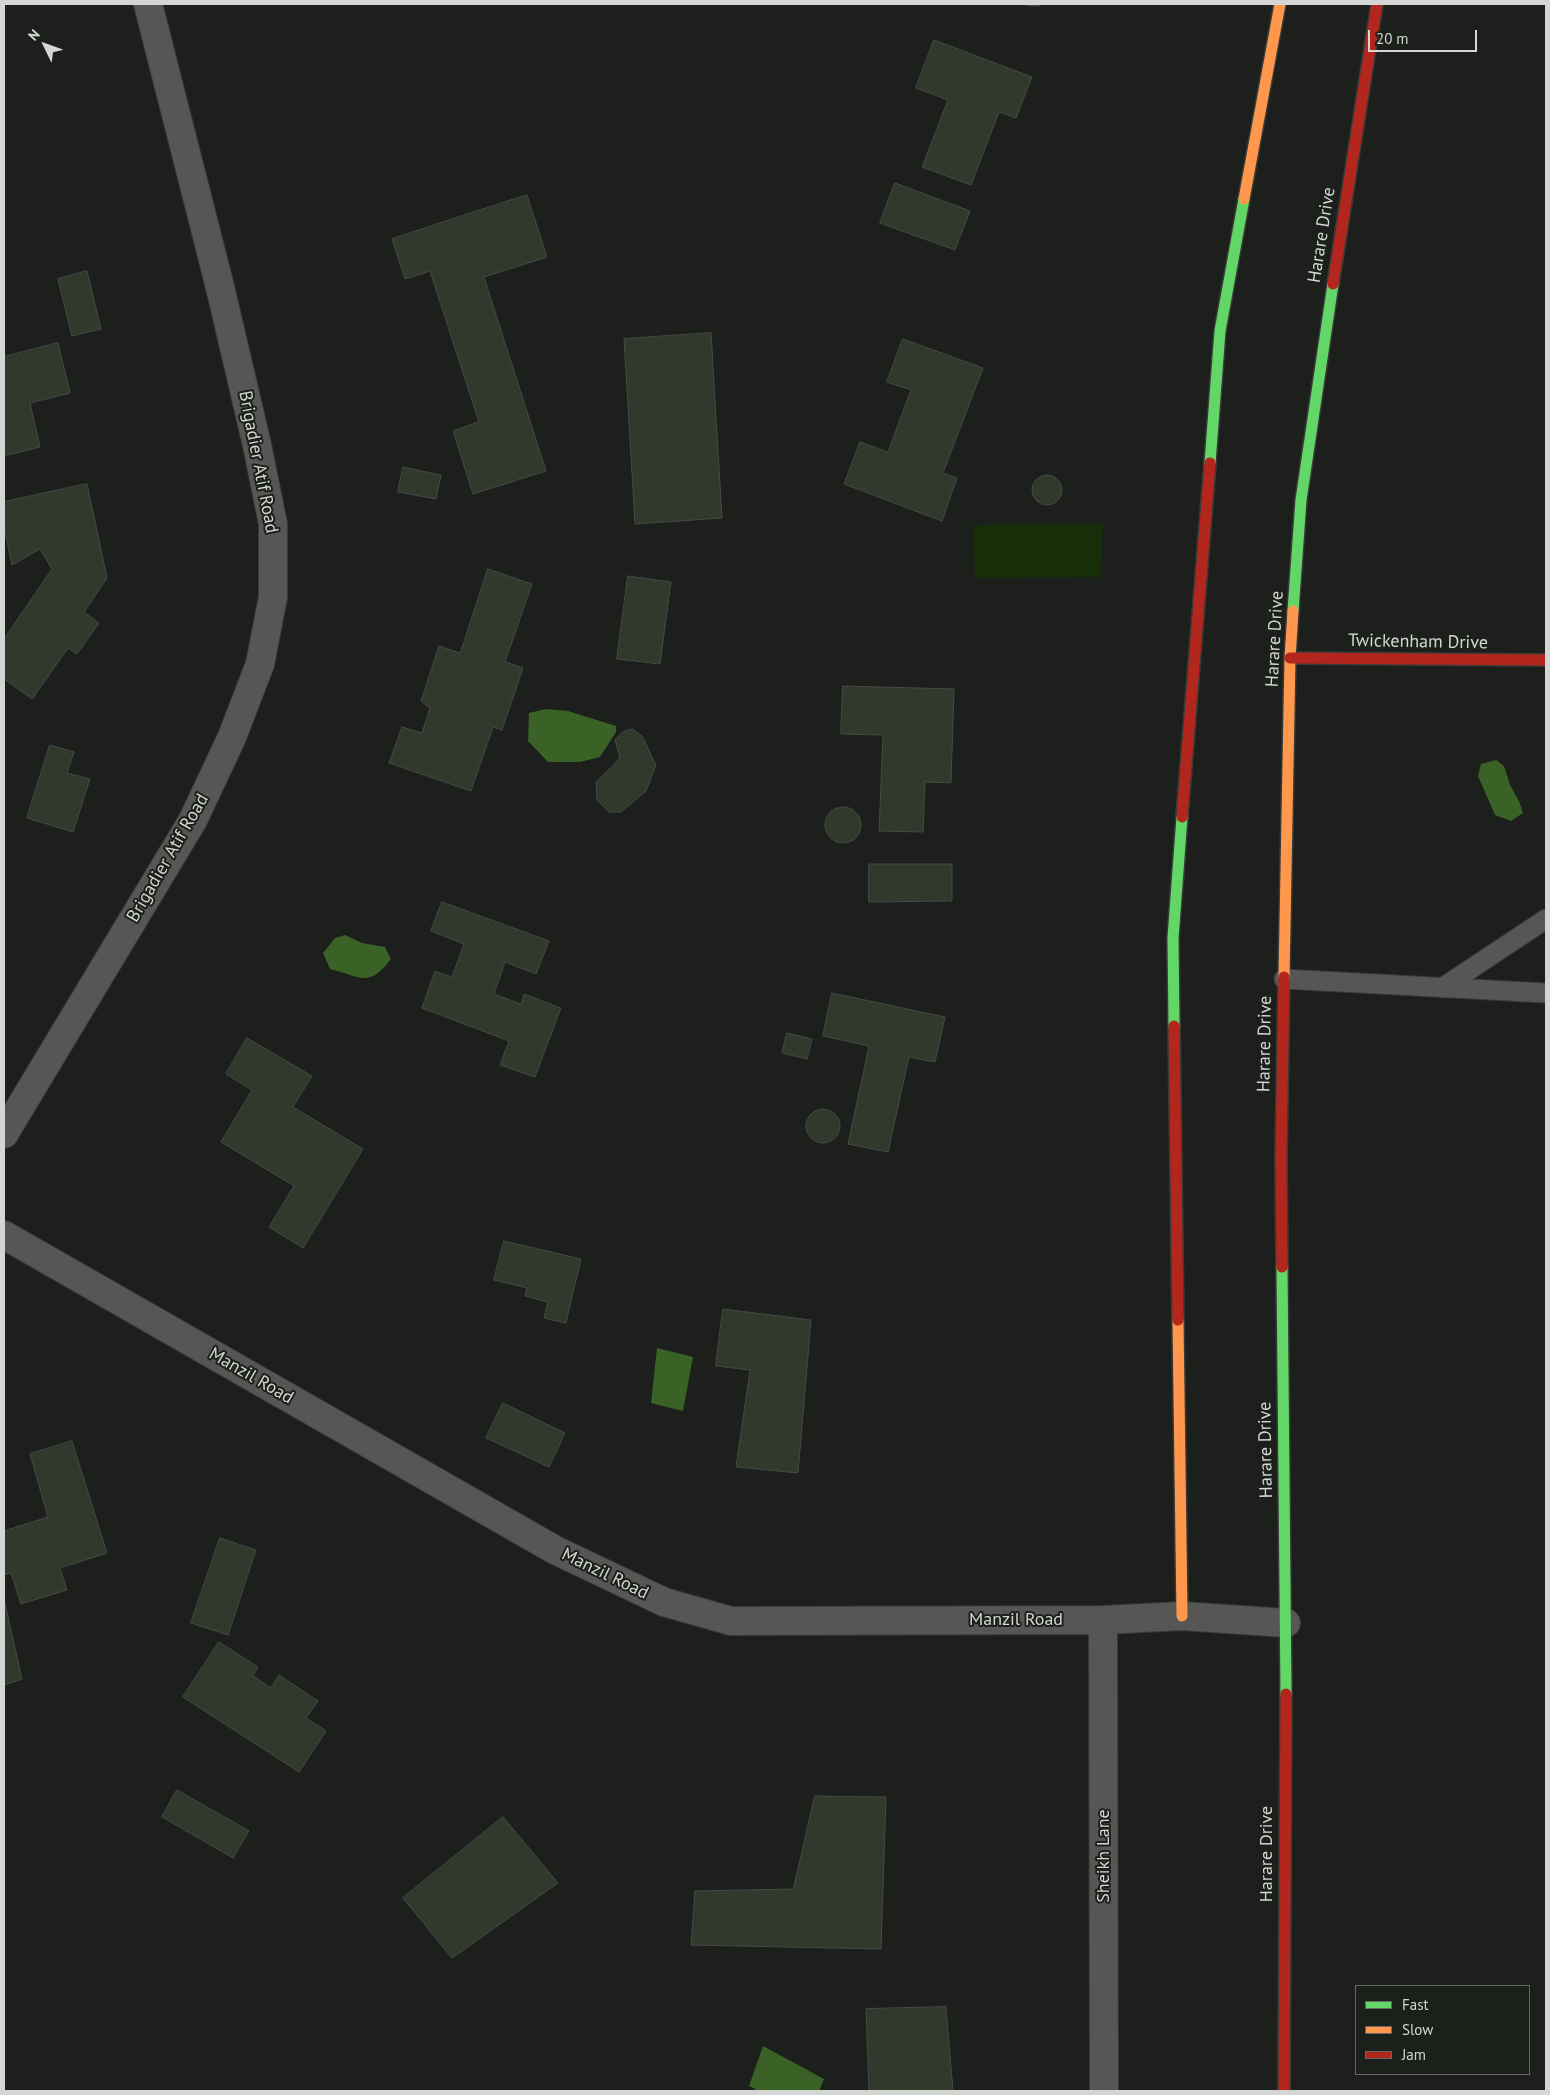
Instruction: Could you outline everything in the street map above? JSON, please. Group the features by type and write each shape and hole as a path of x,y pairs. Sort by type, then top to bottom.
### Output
{"main road":[{"path":"1182,1616 1173,938 1220,331 1280,4"},
{"name":"Harare Drive","path":"1284,2091 1286,1623 1281,1159 1290,658 1301,500 1347,187 1377,4"},
{"name":"Twickenham Drive","path":"1290,658 1546,660"}],"street":[{"name":"Brigadier Atif Road","path":"4,1134 193,820 232,738 260,664 273,597 272,524 257,445 220,287 148,4"},
{"name":"Manzil Road","path":"4,1235 556,1550 664,1602 731,1621 1103,1620 1182,1616 1286,1623"},
{"name":"Sheikh Lane","path":"1103,1620 1104,2091"}],"lane":[{"path":"1442,988 1546,920"},
{"path":"1284,980 1546,993"}],"shaded area":[{"path":"1103,524 1100,577 975,578 973,525"},
{"path":"546,709 568,711 616,726 616,732 600,757 580,762 548,762 528,741 529,713"},
{"path":"1496,760 1504,766 1510,785 1523,813 1511,821 1495,815 1478,776 1481,764"},
{"path":"345,935 362,943 385,947 391,959 377,974 364,978 330,969 323,953 335,938"},
{"path":"657,1348 693,1357 683,1411 651,1403"},
{"path":"763,2046 824,2079 819,2091 759,2091 749,2086"}],"building":[{"path":"1017,4 1039,4 1039,6"},
{"path":"934,40 1032,77 1016,118 999,112 971,185 922,167 948,100 916,88"},
{"path":"895,183 970,211 955,250 880,223"},
{"path":"527,195 547,257 484,277 546,471 473,494 453,431 479,422 430,271 405,279 392,239"},
{"path":"87,271 101,329 72,336 58,279"},
{"path":"711,333 722,518 635,524 624,339"},
{"path":"903,339 983,368 943,473 957,478 942,521 844,484 860,442 888,452 911,390 887,382"},
{"path":"58,343 70,393 30,403 40,447 4,456 4,357"},
{"path":"403,467 441,475 436,499 398,492"},
{"path":"1047,475 1053,476 1061,484 1061,496 1053,504 1047,505 1041,504 1033,496 1032,490 1033,484 1041,476"},
{"path":"87,484 107,578 84,612 99,623 77,654 68,648 32,699 4,679 4,639 52,569 40,549 12,565 4,527 4,502"},
{"path":"488,569 532,584 505,662 523,668 502,730 493,727 471,791 389,763 402,727 422,733 430,708 421,701 439,646 460,653"},
{"path":"628,576 671,582 660,664 617,659"},
{"path":"843,686 954,689 951,783 925,782 923,832 879,831 883,735 841,734"},
{"path":"633,729 642,736 656,765 646,791 621,812 609,812 597,800 596,782 620,758 615,740 623,732"},
{"path":"50,745 74,752 67,773 90,779 73,832 27,818"},
{"path":"843,807 850,808 856,812 860,818 860,832 856,838 850,842 843,843 836,842 830,838 826,832 825,825 826,818 830,812 836,808"},
{"path":"869,864 952,864 952,901 869,902"},
{"path":"442,902 549,941 536,974 505,962 494,994 521,1004 524,994 561,1008 535,1077 500,1065 509,1041 422,1008 435,971 452,977 464,944 431,931"},
{"path":"832,993 945,1017 935,1062 909,1057 888,1152 848,1144 869,1046 823,1036"},
{"path":"787,1033 812,1039 807,1059 782,1053"},
{"path":"247,1038 312,1076 293,1107 363,1149 303,1248 269,1227 294,1186 221,1142 252,1090 226,1074"},
{"path":"823,1109 830,1110 835,1114 839,1119 839,1133 835,1138 830,1142 823,1143 816,1142 811,1138 807,1133 806,1126 807,1119 811,1114 816,1110"},
{"path":"504,1241 581,1259 566,1323 544,1318 548,1302 525,1296 527,1288 494,1280"},
{"path":"723,1309 811,1320 798,1473 736,1467 750,1370 716,1366"},
{"path":"503,1403 565,1433 549,1467 486,1438"},
{"path":"72,1441 107,1553 60,1568 67,1590 21,1604 11,1573 4,1575 4,1531 48,1517 30,1454"},
{"path":"220,1538 256,1550 228,1635 191,1623"},
{"path":"4,1599 22,1679 4,1685"},
{"path":"219,1642 258,1667 253,1676 271,1688 279,1675 318,1701 306,1718 326,1731 299,1772 183,1697"},
{"path":"177,1790 249,1831 233,1858 162,1817"},
{"path":"815,1796 886,1797 881,1949 691,1945 695,1891 793,1889"},
{"path":"503,1817 558,1883 452,1958 403,1898"},
{"path":"946,2007 953,2091 869,2091 866,2009"}],"traffic: fast":[{"path":"1210,463 1220,331 1244,199"},
{"path":"1293,611 1301,500 1333,284"},
{"path":"1174,1026 1173,938 1182,817"},
{"path":"1282,1267 1286,1694"}],"traffic: slow":[{"path":"1244,199 1280,4"},
{"path":"1284,977 1290,658 1293,611"},
{"path":"1178,1320 1182,1616"}],"traffic: jam":[{"path":"1333,284 1377,4"},
{"path":"1182,817 1210,463"},
{"path":"1290,658 1546,660"},
{"path":"1282,1267 1281,1159 1284,977"},
{"path":"1174,1026 1178,1320"},
{"path":"1284,2091 1286,1694"}]}
